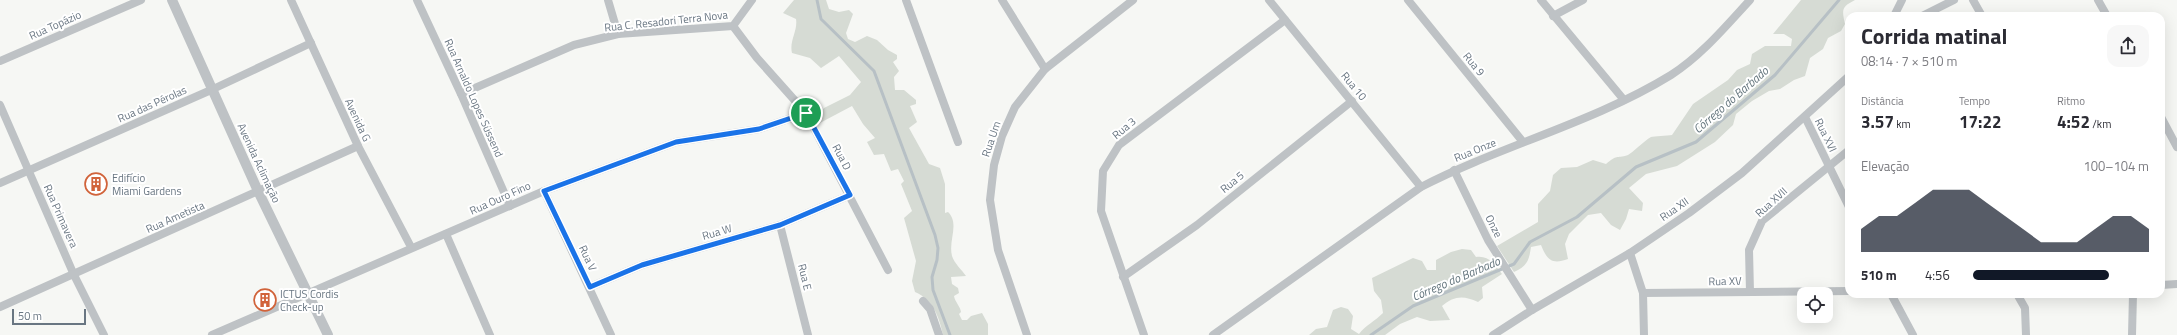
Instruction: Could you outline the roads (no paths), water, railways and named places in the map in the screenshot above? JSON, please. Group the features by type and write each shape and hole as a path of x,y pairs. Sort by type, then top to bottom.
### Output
{"street":[{"name":"Rua Topázio","path":"0,61 141,0"},
{"name":"Avenida Aclimação","path":"172,0 258,191 328,335"},
{"name":"Avenida G","path":"291,0 358,146 411,247"},
{"name":"Rua Arnaldo Lopes Süssend","path":"417,0 461,94 510,206"},
{"path":"608,0 618,34"},
{"name":"Rua C. Resadori Terra Nova","path":"461,94 574,45 618,34 733,26 752,0"},
{"path":"906,0 958,142"},
{"path":"1002,0 1045,69"},
{"name":"Rua 10","path":"1269,0 1421,187"},
{"name":"Rua 9","path":"1408,0 1523,142"},
{"path":"1541,0 1624,100"},
{"path":"1553,16 1583,0"},
{"name":"Rua Onze","path":"1213,335 1421,187 1454,170 1624,100 1672,74 1707,46 1750,0"},
{"path":"1896,12 1902,0"},
{"path":"1930,12 1954,0"},
{"path":"1973,0 1980,12"},
{"path":"2098,0 2105,12"},
{"name":"Rua Um","path":"1027,335 998,250 990,200 994,165 1002,136 1015,107 1045,69 1128,2"},
{"name":"Rua 3","path":"1144,335 1101,211 1103,171 1118,145 1284,20"},
{"name":"Rua D","path":"733,26 757,58 806,113 888,270"},
{"name":"Rua das Pérolas","path":"0,183 212,90 311,44"},
{"name":"Rua XII","path":"1493,335 1532,310 1630,253 1742,173 1845,80"},
{"name":"Rua 5","path":"1123,277 1197,224 1352,101"},
{"name":"Rua Primavera","path":"0,105 74,275 104,335"},
{"name":"Rua Ouro Fino","path":"212,335 411,247 446,234 544,191 676,142 759,129 806,113"},
{"name":"Rua XVI","path":"1805,117 1845,199"},
{"path":"2165,124 2177,147"},
{"name":"Rua Ametista","path":"0,307 358,146"},
{"name":"Rua XVII","path":"1750,292 1749,250 1762,221 1845,154"},
{"name":"Onze","path":"1454,170 1488,240 1532,310"},
{"name":"Rua V","path":"544,191 590,287 611,335"},
{"name":"Rua W","path":"590,287 642,265 780,225 850,195"},
{"name":"Rua E","path":"780,225 808,335"},
{"path":"446,234 490,335"},
{"path":"1630,253 1643,293 1644,335"},
{"path":"2165,285 2177,284"},
{"name":"Rua XV","path":"1643,293 1845,292"},
{"path":"1893,298 1913,335"},
{"path":"2019,298 2025,308 2026,335"},
{"path":"2132,335 2133,298"},
{"path":"923,301 930,309 939,335"}],"waterway":[{"path":"817,0 821,19 874,71 935,235 938,248 937,260 932,277 933,290 950,335"},
{"name":"Córrego do Barbado","path":"1371,335 1413,306 1514,264 1530,242 1577,217 1636,167 1696,142 1775,75 1839,0"}],"place":[{"name":"Edifício Miami Gardens","path":"96,184"},
{"name":"ICTUS Cordis Check-up","path":"265,300"}]}
